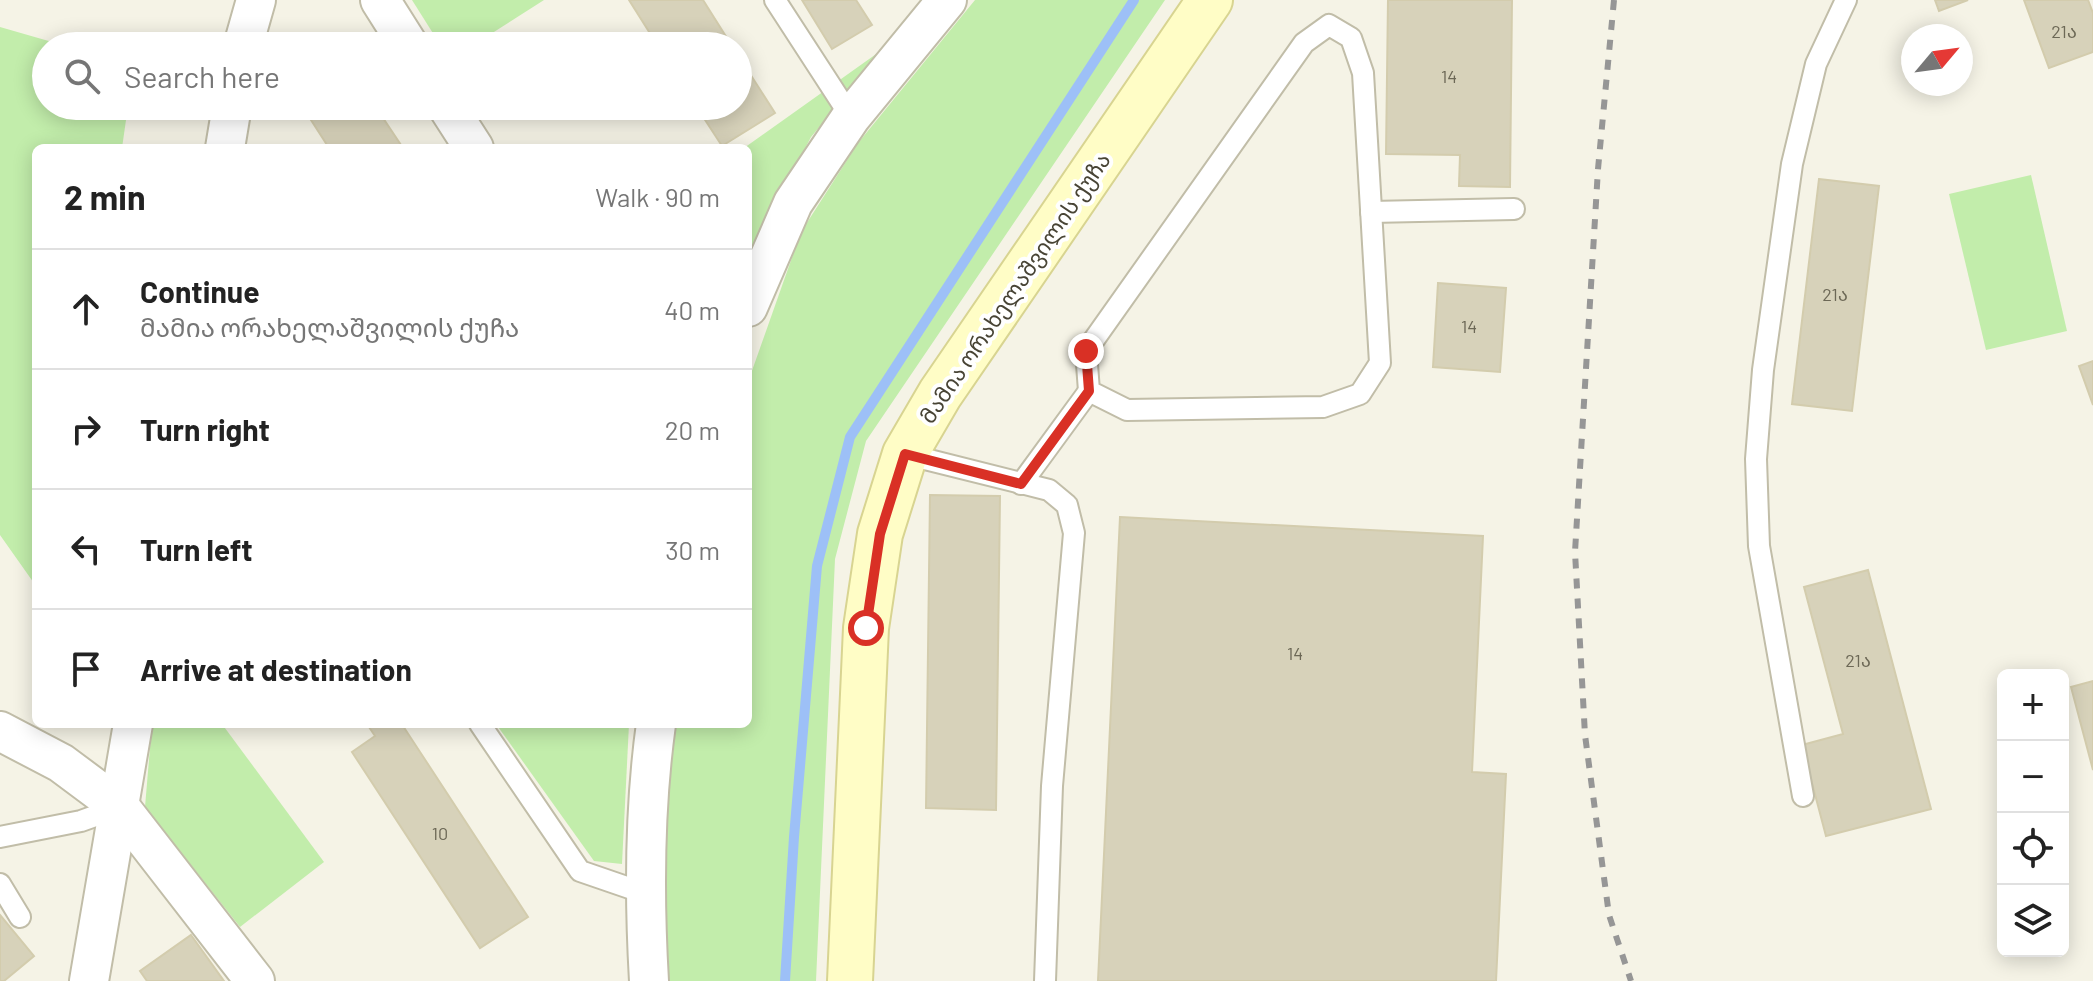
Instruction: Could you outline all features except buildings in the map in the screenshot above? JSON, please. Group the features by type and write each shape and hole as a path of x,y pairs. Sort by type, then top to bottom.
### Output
{"street":[{"path":"247,32 256,0"},
{"path":"380,0 400,32"},
{"path":"752,298 793,203 851,117 947,0"},
{"name":"მამია ორახელაშვილის ქუჩა","path":"850,981 866,628 880,534 905,454 940,394 1210,0"},
{"path":"226,144 230,120"},
{"path":"456,120 471,144"},
{"path":"89,981 132,728"},
{"path":"649,981 644,893 649,773 655,728"},
{"path":"0,731 61,763 120,807 255,981"}],"lane":[{"path":"775,0 851,117"},
{"path":"1803,796 1759,546 1756,459 1763,370 1792,164 1816,64 1846,0"},
{"path":"1021,484 1089,391 1086,351 1304,43 1329,25 1351,38 1363,73 1380,363 1360,394 1323,407 1127,410 1089,391"},
{"path":"1371,212 1514,209"},
{"path":"905,454 1049,490 1067,505 1074,533 1052,786 1045,981"},
{"path":"483,728 580,871 644,893"},
{"path":"0,837 81,821 120,807"},
{"path":"0,884 20,917"}],"green space":[{"path":"412,0 544,0 494,32 432,32"},
{"path":"975,0 1165,0 866,441 835,559 816,981 664,981 663,852 673,728 752,728 752,371 801,232 858,143"},
{"path":"0,27 32,36 32,120 126,120 123,144 32,144 32,580 0,535"},
{"path":"886,47 811,137 752,251 750,144"},
{"path":"2031,175 2067,331 1986,350 1949,194"},
{"path":"152,728 225,728 324,862 240,927 145,807"},
{"path":"499,728 629,728 622,864 594,861"}],"waterway":[{"path":"785,981 817,566 850,437 1134,0"}],"railway":[{"path":"1614,0 1598,169 1575,552 1585,735 1609,915 1631,981"}],"route":[{"path":"866,628 880,534 905,454 1021,484 1089,391 1086,351"}]}
